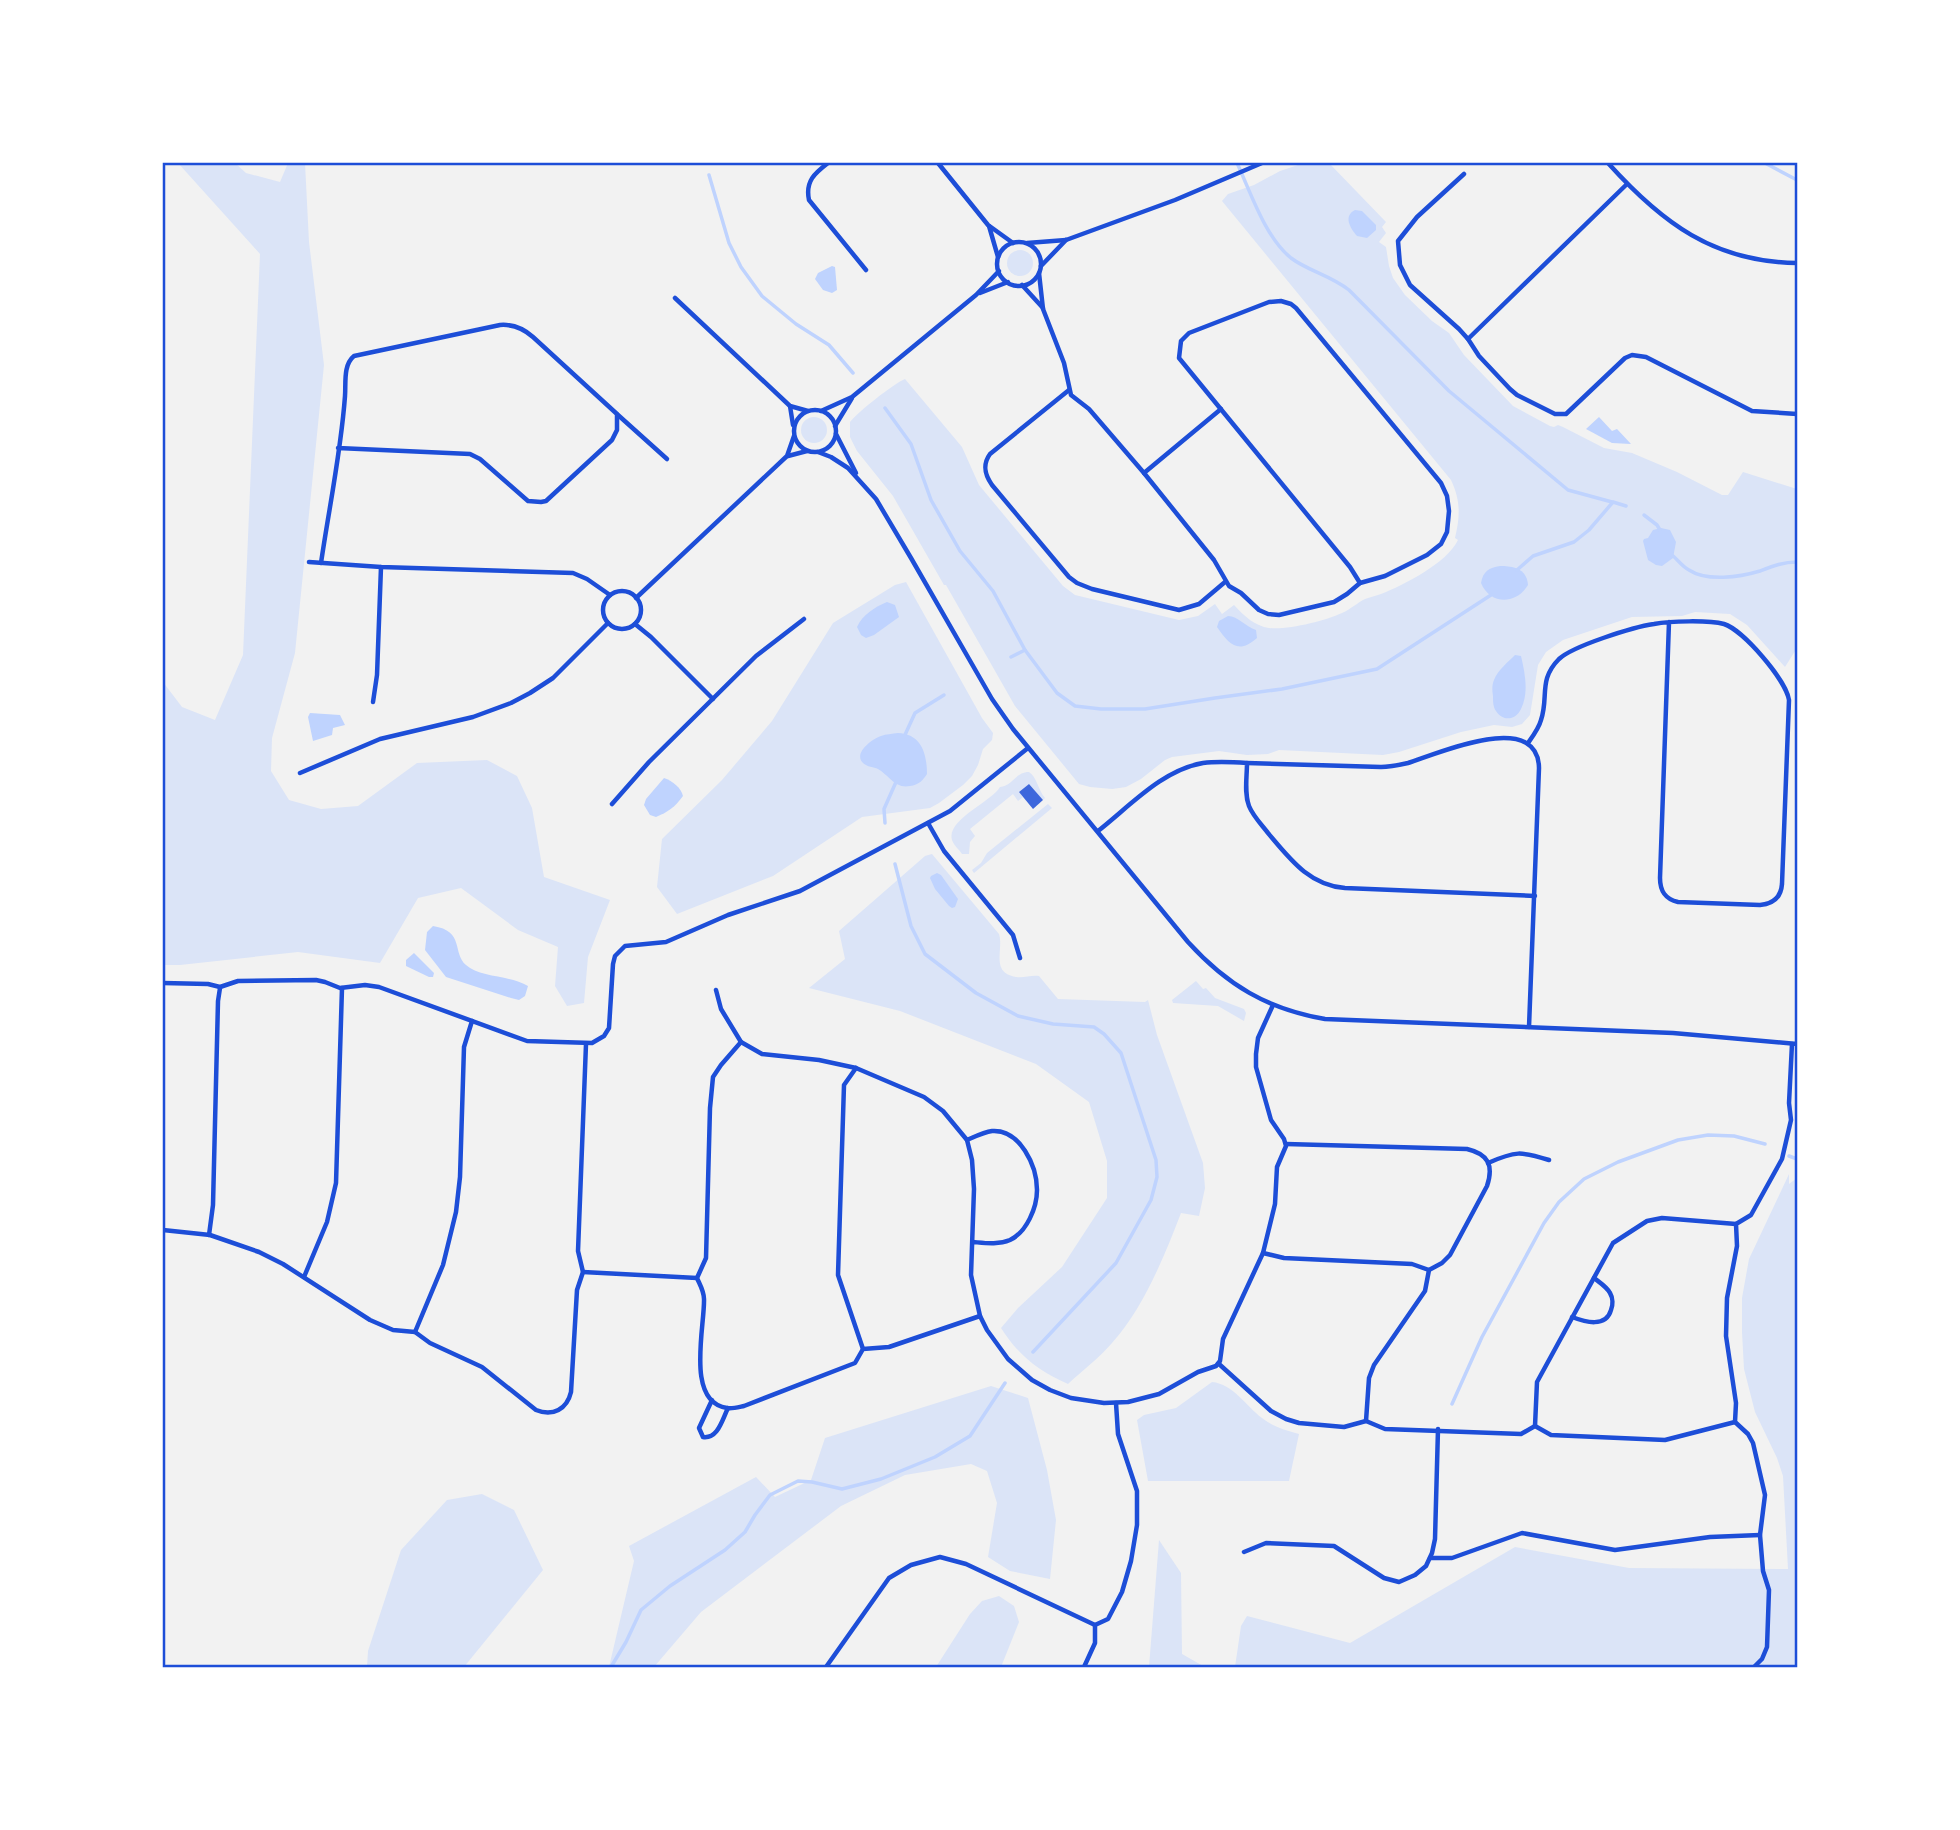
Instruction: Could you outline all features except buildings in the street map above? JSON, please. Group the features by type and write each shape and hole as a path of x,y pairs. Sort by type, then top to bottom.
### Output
{"street":[{"path":"828,163 816,172 809,182 809,200 866,270"},
{"path":"938,163 988,225 1013,243"},
{"path":"999,257 1002,251 1013,243 1066,240 1175,200 1262,163"},
{"path":"1608,163 1627,184 1678,227 1708,245 1754,260 1797,263"},
{"path":"1464,174 1417,217 1398,240 1400,265 1410,285 1468,339 1479,356 1517,395 1555,414 1566,414 1625,358 1638,355 1752,411 1797,414"},
{"path":"1468,339 1627,184"},
{"path":"988,225 999,257 999,271 1008,282"},
{"path":"1022,285 1035,279 1041,266 1066,240"},
{"path":"1027,243 1038,252 1041,266"},
{"path":"675,298 790,405 808,411 821,411 852,397 976,295 999,271"},
{"path":"1039,273 1043,309 1064,363 1069,390 1087,406 1143,473 1216,563 1228,586 1241,593 1259,610 1279,615 1334,602 1360,583 1385,576 1434,551 1447,532 1448,500 1441,483 1291,304 1269,302 1189,332 1182,339 1179,351 1181,360 1350,567 1360,583"},
{"path":"976,295 1008,282 1022,285 1043,309"},
{"path":"321,563 347,367 351,358 359,354 500,325 517,327 528,333 667,459"},
{"path":"1069,390 990,454 985,470 992,485 1069,577 1086,587 1179,610 1199,604 1225,582"},
{"path":"835,426 852,397"},
{"path":"636,598 787,456 794,436 790,405"},
{"path":"1143,473 1220,409"},
{"path":"794,426 801,415 808,411"},
{"path":"821,411 832,419 858,477 883,511 999,710 1205,960 1239,987 1273,1005 1325,1018 1684,1034 1795,1044 1789,1103 1791,1120 1782,1159 1751,1215 1736,1224 1662,1219 1647,1221 1613,1243 1537,1382 1535,1426"},
{"path":"338,448 470,454 480,459 528,501 541,502 546,501 612,440 617,429 617,414"},
{"path":"818,452 830,446 836,433"},
{"path":"794,436 799,446 807,451"},
{"path":"787,456 807,451 818,452 843,464 858,477"},
{"path":"309,562 573,573 610,595"},
{"path":"373,702 377,675 381,567"},
{"path":"622,591 629,592 636,598 641,613 635,624 618,629 608,623 603,606 610,595 622,591"},
{"path":"612,804 649,762 756,656 804,619"},
{"path":"1528,743 1542,719 1549,673 1566,653 1636,628 1669,622 1718,623 1731,628 1744,638 1781,679 1787,689 1790,706 1783,884 1778,897 1760,905 1678,902 1669,899 1661,888 1669,622"},
{"path":"300,773 380,739 473,717 511,703 537,690 553,678 608,623"},
{"path":"635,624 713,699"},
{"path":"1098,831 1155,785 1177,771 1208,762 1381,768 1481,740 1514,739 1528,743 1537,752 1539,759 1529,1027"},
{"path":"163,983 208,984 220,987 238,981 316,980 342,988 365,985 527,1041 586,1044 599,1041 609,1028 613,964 619,950 625,946 666,942 728,915 790,895 928,823 957,805 1028,748"},
{"path":"1247,763 1246,792 1250,808 1288,857 1302,872 1316,881 1345,888 1535,896"},
{"path":"928,823 940,846 1013,935 1020,958"},
{"path":"209,1235 213,1205 220,987"},
{"path":"304,1277 327,1222 336,1183 342,988"},
{"path":"716,990 721,1009 741,1042 762,1054 819,1060 856,1068 924,1097 943,1111 967,1140 972,1160 974,1189 971,1275 980,1316 997,1346 1026,1376 1057,1393 1077,1400 1116,1403 1160,1394 1219,1364"},
{"path":"1219,1364 1223,1339 1263,1253 1275,1204 1277,1167 1285,1150 1286,1143 1271,1120 1256,1067 1259,1034 1273,1005"},
{"path":"415,1332 443,1265 456,1212 460,1177 464,1047 472,1021"},
{"path":"741,1042 713,1077 706,1258 697,1278 704,1298 699,1371 705,1390 712,1400 728,1408 744,1406 855,1363 863,1349 838,1275 844,1085 856,1068"},
{"path":"163,1230 209,1235 259,1252 304,1277 370,1320 398,1332 415,1332 430,1343 487,1370 536,1410 547,1413 557,1411 566,1404 571,1392 577,1286 583,1272 578,1251 586,1044"},
{"path":"967,1140 991,1131 1001,1132 1017,1140 1030,1162 1037,1189 1032,1213 1017,1235 998,1243 972,1242"},
{"path":"1263,1253 1284,1258 1412,1264 1429,1270 1443,1263 1450,1255 1491,1174 1488,1163 1478,1152 1467,1149 1286,1143"},
{"path":"1488,1163 1508,1154 1521,1152 1549,1160"},
{"path":"1735,1422 1736,1403 1726,1336 1727,1298 1737,1247 1736,1224"},
{"path":"1366,1421 1371,1371 1425,1291 1429,1270"},
{"path":"583,1272 697,1278"},
{"path":"1572,1317 1587,1322 1601,1321 1611,1312 1610,1292 1594,1278"},
{"path":"863,1349 889,1347 980,1316"},
{"path":"1219,1364 1271,1411 1286,1419 1311,1425 1344,1427 1366,1421 1385,1429 1521,1434 1535,1426"},
{"path":"712,1400 699,1428 703,1437 707,1439 714,1436 728,1408"},
{"path":"1095,1625 1108,1619 1122,1592 1137,1525 1137,1491 1118,1434 1116,1403"},
{"path":"1535,1426 1551,1435 1665,1440 1735,1422"},
{"path":"1735,1422 1754,1443 1765,1495 1760,1535 1763,1571 1769,1590 1767,1647 1762,1659 1754,1667"},
{"path":"1244,1552 1266,1544 1334,1546 1384,1578 1399,1582 1415,1575 1426,1566 1435,1539 1438,1429"},
{"path":"1430,1558 1452,1558 1522,1533 1615,1550 1710,1537 1760,1535"},
{"path":"826,1667 889,1578 911,1565 940,1557 966,1564 1095,1625"},
{"path":"1084,1667 1094,1643 1095,1625"}],"shaded area":[{"path":"178,163 235,163 246,173 280,182 288,163 305,163 309,242 324,365 295,653 272,738 271,771 289,800 321,809 358,806 417,763 487,760 517,776 532,808 544,877 610,900 588,957 584,1003 567,1006 555,986 558,947 518,930 461,888 418,898 380,963 298,952 163,965 163,682 182,707 215,720 243,655 260,254"},
{"path":"1304,163 1329,163 1386,222 1382,227 1386,233 1379,242 1386,247 1393,278 1405,295 1449,333 1464,355 1513,406 1550,426 1563,427 1604,448 1632,453 1722,495 1728,495 1743,472 1797,489 1797,648 1785,667 1747,625 1730,614 1695,612 1682,616 1632,617 1563,640 1546,652 1538,665 1530,715 1522,724 1512,727 1494,725 1461,732 1383,755 1279,750 1268,754 1247,755 1219,751 1172,757 1126,787 1112,789 1079,784 1015,706 893,496 857,451 850,437 850,422 892,386 905,379 962,447 979,485 1063,586 1075,595 1179,620 1198,616 1215,604 1222,614 1234,605 1254,623 1269,628 1286,628 1335,616 1365,599 1413,579 1445,557 1458,540 1455,538 1459,516 1458,502 1451,480 1222,201 1228,194"},
{"path":"1020,250 1029,254 1033,263 1029,272 1020,276 1011,272 1007,263 1011,254"},
{"path":"814,417 823,421 827,430 823,439 814,443 805,439 801,430 805,421"},
{"path":"906,582 993,733 992,740 983,749 972,776 930,808 862,817 773,876 677,914 657,887 662,839 722,780 772,721 833,623 895,585"},
{"path":"1029,772 1045,798 1043,800 1029,784 1019,792 1023,797 1018,801 1013,794 970,829 975,836 970,842 969,854 962,854 952,840 956,825 1000,787 1020,774"},
{"path":"1048,804 1052,808 974,873 972,870 981,863 987,853"},
{"path":"932,854 999,934 1001,966 1008,975 1039,976 1058,999 1148,1000 1157,1035 1203,1163 1205,1188 1199,1216 1181,1213 1160,1264 1134,1314 1107,1349 1068,1384 1047,1374 1030,1361 1014,1346 1001,1328 1018,1308 1062,1267 1107,1198 1107,1161 1089,1102 1036,1064 900,1011 809,988 845,959 839,931 925,856"},
{"path":"1196,981 1215,998 1244,1009 1244,1021 1218,1006 1173,1003 1172,1000"},
{"path":"1789,1174 1789,1184 1797,1178 1797,1667 1235,1667 1241,1626 1247,1616 1350,1643 1515,1547 1629,1568 1788,1569 1783,1476 1755,1412 1744,1369 1742,1298 1749,1259"},
{"path":"1212,1382 1233,1391 1270,1424 1299,1434 1289,1481 1148,1481 1137,1420 1144,1415 1176,1408"},
{"path":"991,1386 1028,1398 1047,1470 1056,1520 1050,1579 1010,1571 988,1557 997,1503 987,1471 971,1464 905,1475 841,1506 701,1612 654,1667 609,1667 634,1561 629,1546 756,1477 775,1497 811,1480 825,1438"},
{"path":"482,1494 514,1510 543,1570 464,1667 367,1667 368,1651 401,1550 447,1500"},
{"path":"1159,1540 1181,1573 1182,1654 1203,1666 1214,1667 1149,1667"},
{"path":"999,1596 1014,1606 1019,1622 1001,1667 936,1667 970,1614 982,1601"}],"water":[{"path":"1355,210 1362,211 1376,225 1376,230 1367,238 1357,236 1350,226 1349,215"},
{"path":"835,267 837,290 832,293 823,290 815,279 818,273"},
{"path":"1599,417 1612,431 1617,429 1631,444 1612,443 1586,429"},
{"path":"1653,530 1670,530 1676,542 1673,558 1662,566 1648,560 1643,541"},
{"path":"1500,566 1515,568 1525,575 1528,585 1523,592 1503,600 1485,590 1481,583 1483,576 1487,571"},
{"path":"887,602 895,605 899,617 874,635 866,638 861,635 857,627 862,619"},
{"path":"1228,616 1256,630 1257,638 1244,646 1230,642 1217,627 1219,621"},
{"path":"1515,655 1521,656 1526,690 1519,713 1506,718 1499,715 1494,708 1493,686 1498,673"},
{"path":"310,713 340,715 345,725 333,728 332,735 313,741 308,717"},
{"path":"898,733 912,737 924,752 927,774 913,785 896,784 861,759 862,751 873,740 883,735"},
{"path":"664,778 676,785 683,796 671,809 656,817 650,815 644,805"},
{"path":"937,873 958,899 955,907 949,906 935,889 930,878"},
{"path":"433,926 454,937 466,965 479,972 521,982 528,986 525,996 519,1000 446,977 425,950 427,932"},
{"path":"414,953 434,973 433,977 406,966 406,960"}],"waterway":[{"path":"1237,163 1266,227 1291,258 1349,290 1449,391 1568,490 1612,502"},
{"path":"1765,163 1797,180"},
{"path":"709,175 729,243 741,267 762,296 796,324 829,345 853,373"},
{"path":"885,408 911,444 931,500 960,551 993,591 1025,650"},
{"path":"1517,570 1533,556 1574,542 1589,530 1613,502 1626,506"},
{"path":"1644,515 1660,530"},
{"path":"1672,555 1696,574 1714,577 1743,575 1797,562"},
{"path":"1011,657 1025,650 1057,693 1075,706 1145,709 1282,689 1377,669 1491,595"},
{"path":"904,737 915,713 944,695"},
{"path":"885,823 884,809 896,782"},
{"path":"895,864 911,926 925,954 976,993 1018,1016 1053,1024 1094,1027 1121,1053 1156,1160 1157,1177 1151,1200 1116,1263 1033,1352"},
{"path":"1452,1404 1482,1337 1544,1223 1559,1202 1584,1179 1618,1162 1678,1140 1708,1135 1734,1136 1765,1144"},
{"path":"1789,1156 1797,1159"},
{"path":"611,1667 641,1610 670,1586 725,1550 745,1532 770,1495 798,1481 842,1489 881,1479 935,1457 970,1436 1005,1383"}]}
